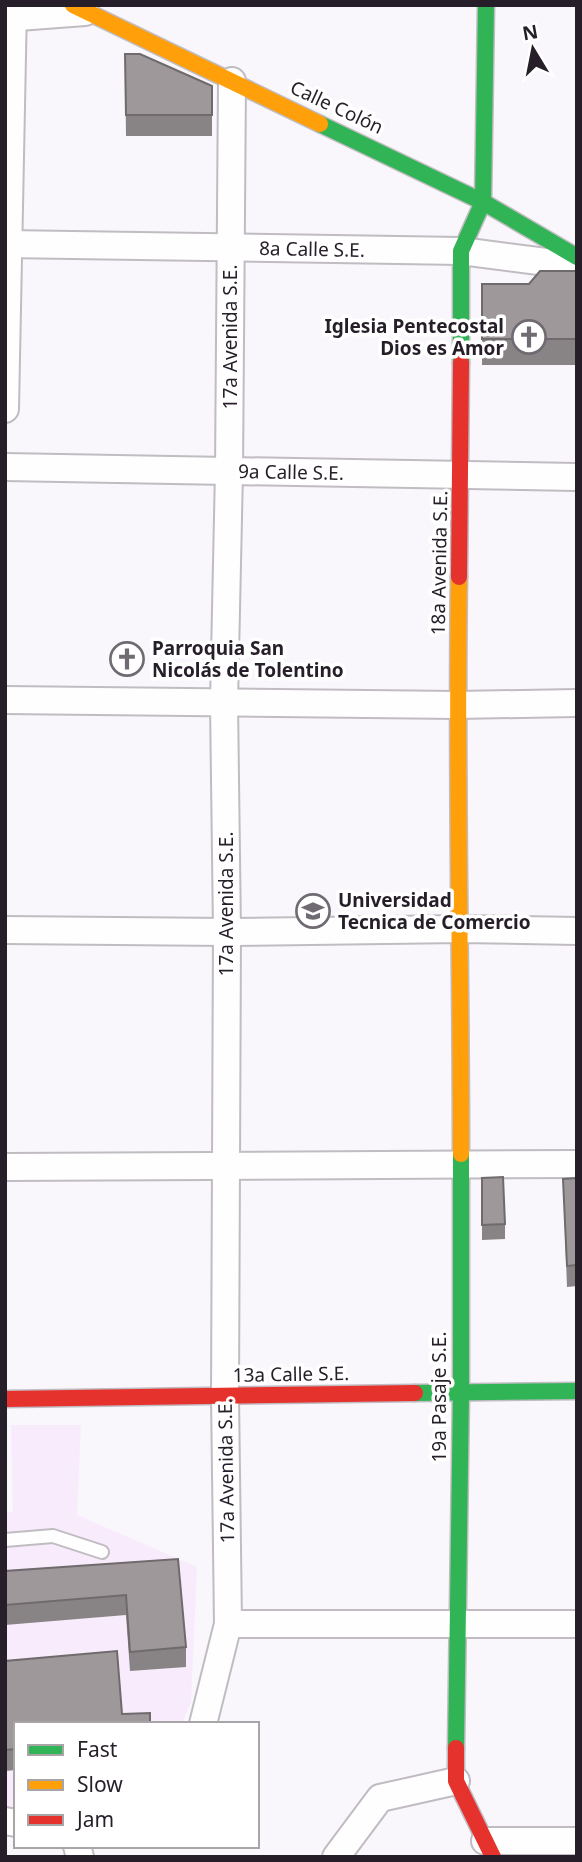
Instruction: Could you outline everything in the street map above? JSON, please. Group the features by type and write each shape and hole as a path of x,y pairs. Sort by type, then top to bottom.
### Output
{"street":[{"path":"483,202 486,5"},
{"path":"5,409 10,14 79,9"},
{"name":"Calle Colón","path":"79,9 483,202 577,257"},
{"name":"17a Avenida S.E.","path":"204,1722 228,1624 224,702 232,81"},
{"name":"18a Avenida S.E.","path":"461,929 457,705 461,251 483,202"},
{"name":"8a Calle S.E.","path":"7,244 461,251 577,266"},
{"name":"9a Calle S.E.","path":"5,467 577,477"},
{"path":"5,700 457,705 577,703"},
{"name":"19a Pasaje S.E.","path":"461,929 461,1393 456,1781 489,1849"},
{"path":"5,930 577,931"},
{"path":"5,1167 577,1164"},
{"name":"13a Calle S.E.","path":"5,1399 577,1391"},
{"path":"228,1624 577,1624"},
{"path":"336,1857 380,1798 456,1781"},
{"path":"489,1849 577,1841"}],"lane":[{"path":"5,1540 53,1536 102,1552"}],"shaded area":[{"path":"11,1425 81,1425 77,1515 197,1567 191,1702 183,1722 14,1722 14,1808 5,1808 5,1512 13,1512"}],"building":[{"path":"125,54 140,54 212,86 212,115 126,115"},
{"path":"540,271 577,271 577,339 482,339 482,284 529,284"},
{"path":"503,1177 505,1224 482,1225 482,1178"},
{"path":"577,1178 577,1265 567,1266 563,1179"},
{"path":"178,1559 186,1647 130,1652 126,1595 5,1605 5,1571"},
{"path":"117,1651 122,1714 150,1713 150,1722 14,1722 14,1749 5,1750 5,1661"}],"traffic: fast":[{"path":"461,363 461,251 483,202 486,5"},
{"path":"320,124 483,202 577,257"},
{"path":"456,1748 461,1154"},
{"path":"415,1393 577,1391"}],"traffic: slow":[{"path":"73,5 320,124"},
{"path":"459,577 461,1154"}],"traffic: jam":[{"path":"459,577 461,363"},
{"path":"5,1399 415,1393"},
{"path":"456,1748 456,1781 493,1857"}],"place":[{"name":"Iglesia Pentecostal Dios es Amor","path":"529,337"},
{"name":"Parroquia San Nicolás de Tolentino","path":"127,659"},
{"name":"Universidad Tecnica de Comercio","path":"313,911"}]}
